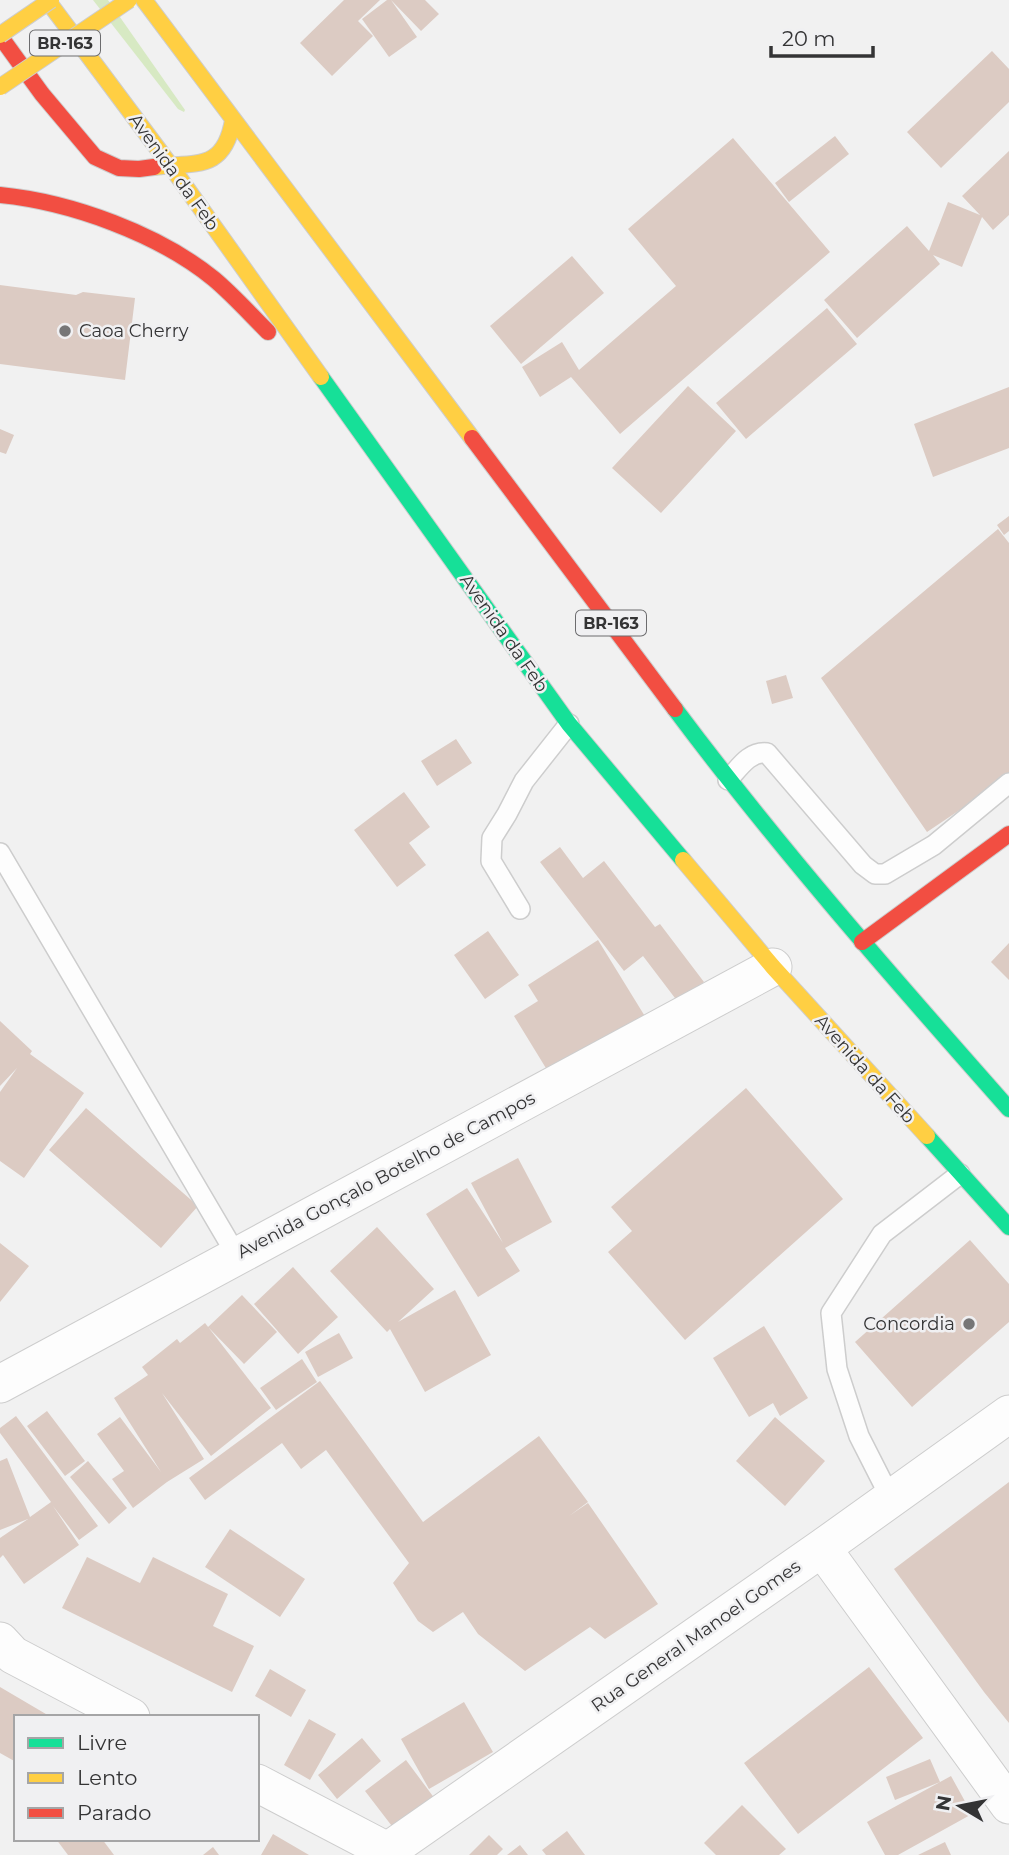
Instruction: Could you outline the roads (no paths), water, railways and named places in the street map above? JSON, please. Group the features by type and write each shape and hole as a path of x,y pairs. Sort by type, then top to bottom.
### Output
{"main road":[{"name":"BR-163","path":"0,36 49,0"},
{"name":"Avenida da Feb","path":"49,0 569,724 772,967 1009,1227"},
{"name":"BR-163","path":"0,87 129,0"},
{"name":"BR-163","path":"145,0 728,780 862,942 1009,1109"},
{"path":"0,36 42,94 95,157 119,168 186,166 212,160 230,138 233,120"},
{"path":"0,195 41,200 101,219 142,234 177,252 214,279 342,405"},
{"path":"862,942 1009,834"}],"street":[{"name":"Avenida Gonçalo Botelho de Campos","path":"0,1384 772,967"},
{"name":"Rua General Manoel Gomes","path":"387,1854 1009,1414"},
{"path":"822,1548 1009,1805"},
{"path":"0,1641 13,1654 127,1715"},
{"path":"259,1784 387,1854"}],"lane":[{"path":"520,909 491,861 492,838 524,781 569,724"},
{"path":"728,780 752,755 767,753 863,865 875,874 885,874 934,845 1009,783"},
{"path":"0,853 237,1256"},
{"path":"891,1499 859,1436 837,1369 831,1313 882,1234 960,1174"}],"place":[{"name":"Caoa Cherry","path":"65,331"},
{"name":"Concordia","path":"969,1324"}]}
